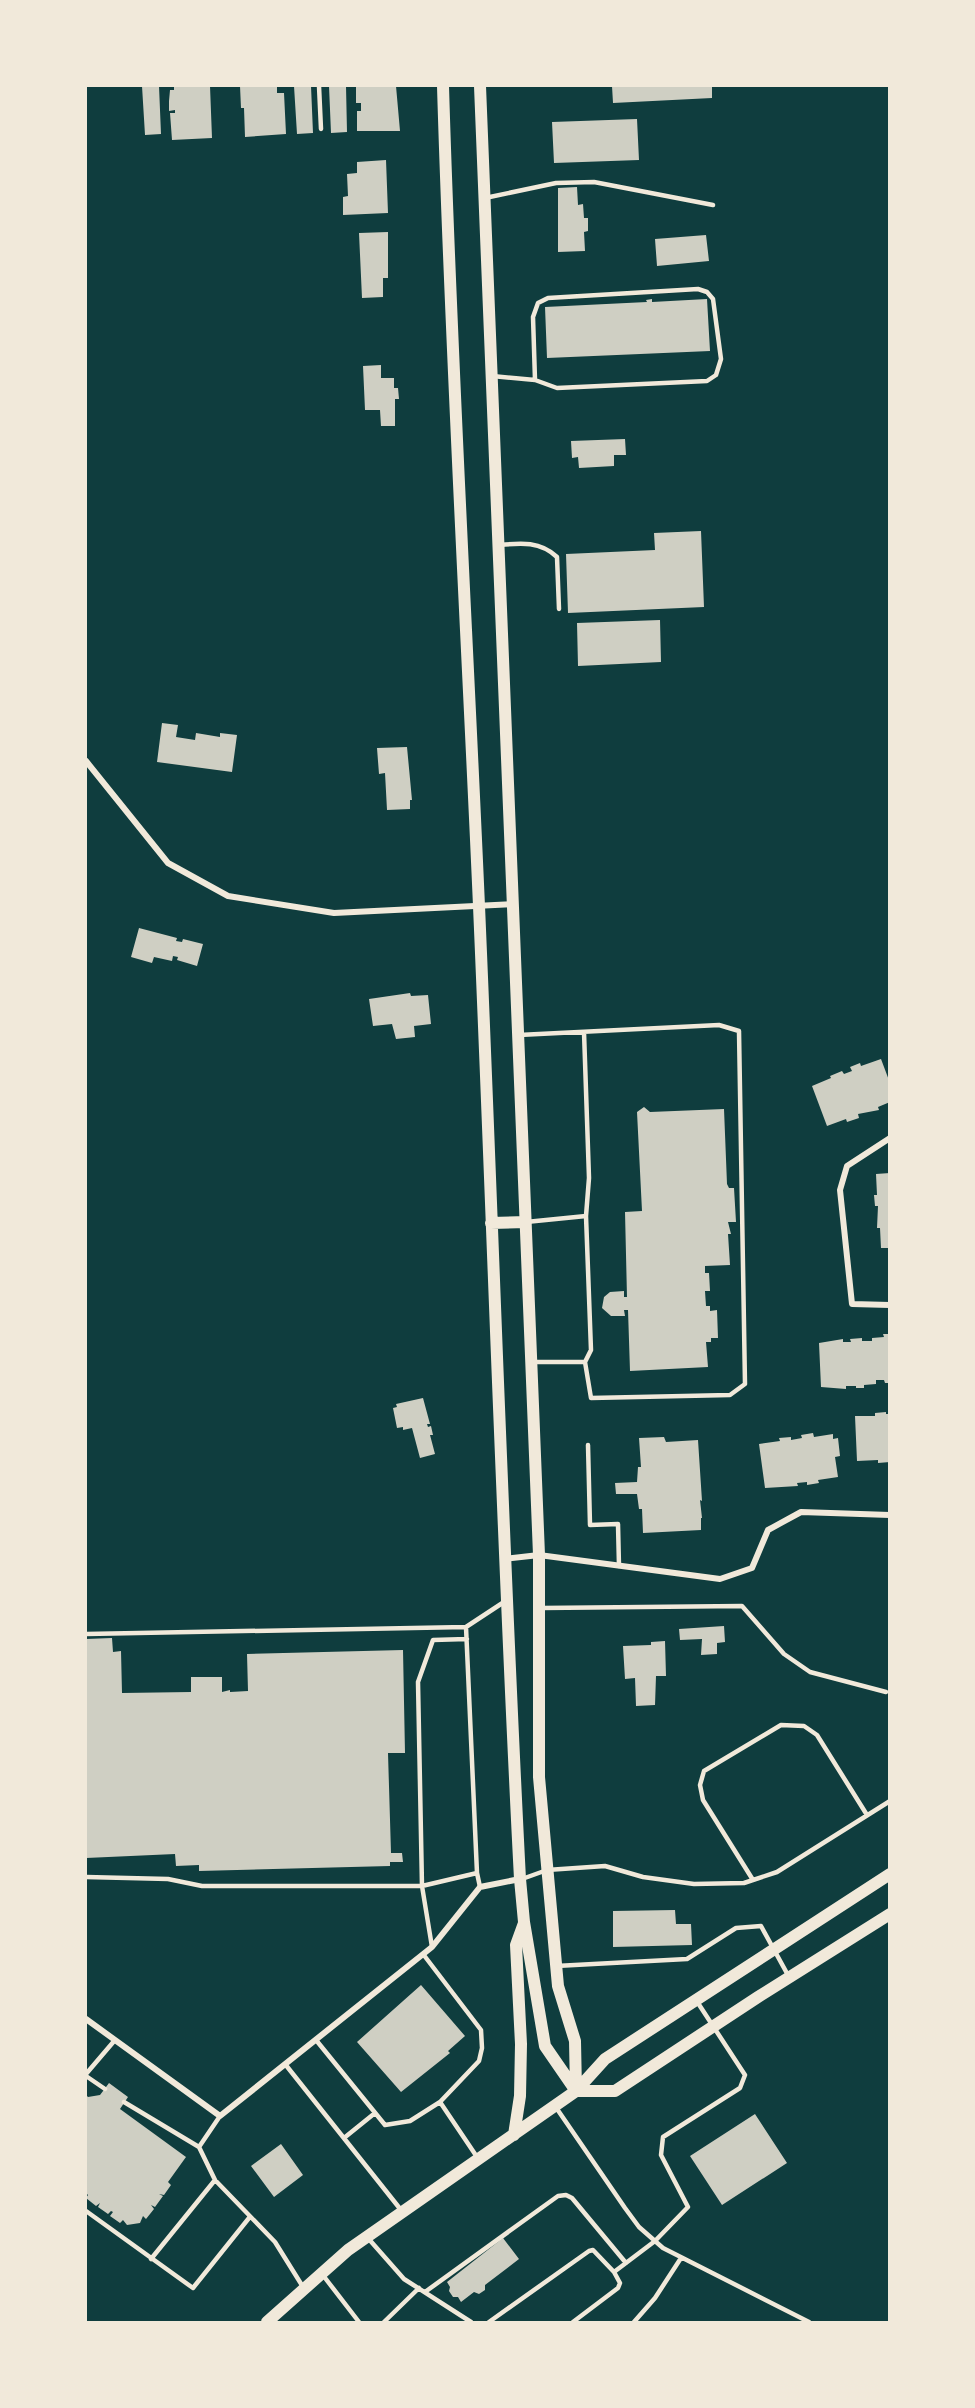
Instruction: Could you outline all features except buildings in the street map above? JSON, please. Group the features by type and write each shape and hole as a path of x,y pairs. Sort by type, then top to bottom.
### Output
{"main road":[{"path":"442,86 448,271 479,905 504,1559 520,1879 524,1922 545,2046 576,2091"},
{"path":"480,86 539,1555 539,1777 558,1986 575,2041 576,2091"},
{"path":"491,1223 526,1222"},
{"path":"267,2322 348,2250 576,2091 605,2059 890,1874"},
{"path":"576,2091 615,2091 890,1914"},
{"path":"514,2135 520,2096 521,2044 516,1945 524,1922"}],"street":[{"path":"86,761 168,863 228,896 334,914 513,904"},
{"path":"890,1138 847,1166 840,1190 852,1304 890,1305"},
{"path":"504,1559 539,1555 720,1579 752,1568 768,1530 801,1512 890,1515"},
{"path":"86,2019 220,2116 432,1947 480,1887 520,1879"}],"lane":[{"path":"319,86 321,129"},
{"path":"485,198 556,183 594,182 713,205"},
{"path":"492,376 535,380 557,388 707,381 716,375 721,359 713,299 707,292 698,289 548,298 538,303 533,317 535,380"},
{"path":"499,545 533,544 551,551 557,557 559,609"},
{"path":"518,1035 719,1025 740,1031 745,1384 730,1395 591,1398 585,1362 591,1350 586,1216 589,1178 584,1032"},
{"path":"526,1222 586,1216"},
{"path":"531,1362 585,1362"},
{"path":"588,1445 590,1525 618,1524 619,1566"},
{"path":"86,1634 466,1627 506,1601"},
{"path":"539,1608 742,1606 784,1654 810,1672 886,1692"},
{"path":"466,1627 477,1874 480,1887"},
{"path":"432,1947 422,1886 418,1682 434,1640 467,1639"},
{"path":"753,1880 703,1800 700,1785 704,1771 781,1725 804,1726 817,1735 867,1815"},
{"path":"520,1879 547,1870 605,1866 643,1877 694,1884 744,1883 777,1872 890,1801"},
{"path":"86,1877 168,1880 202,1886 422,1886 477,1874"},
{"path":"556,1966 687,1959 736,1928 761,1926 789,1977"},
{"path":"316,2040 385,2125 410,2121 440,2102 478,2061 482,2048 481,2030 423,1954"},
{"path":"614,2272 655,2241 688,2206 661,2155 663,2137 740,2088 745,2075 696,2000"},
{"path":"105,2089 86,2075 115,2040"},
{"path":"285,2064 403,2212"},
{"path":"124,2102 199,2147 215,2180 249,2218 275,2242 304,2290"},
{"path":"440,2102 478,2160"},
{"path":"555,2106 625,2208 655,2241 681,2258 809,2322"},
{"path":"344,2138 375,2113"},
{"path":"199,2147 220,2116"},
{"path":"151,2259 215,2180"},
{"path":"425,2292 558,2196 566,2195 572,2198 626,2263"},
{"path":"86,2211 191,2288 196,2287 249,2218"},
{"path":"367,2237 404,2278 471,2322"},
{"path":"489,2322 589,2251 597,2252 620,2283 618,2288 573,2322"},
{"path":"634,2322 655,2298 681,2258"},
{"path":"322,2274 359,2322"},
{"path":"384,2322 419,2288"}]}
